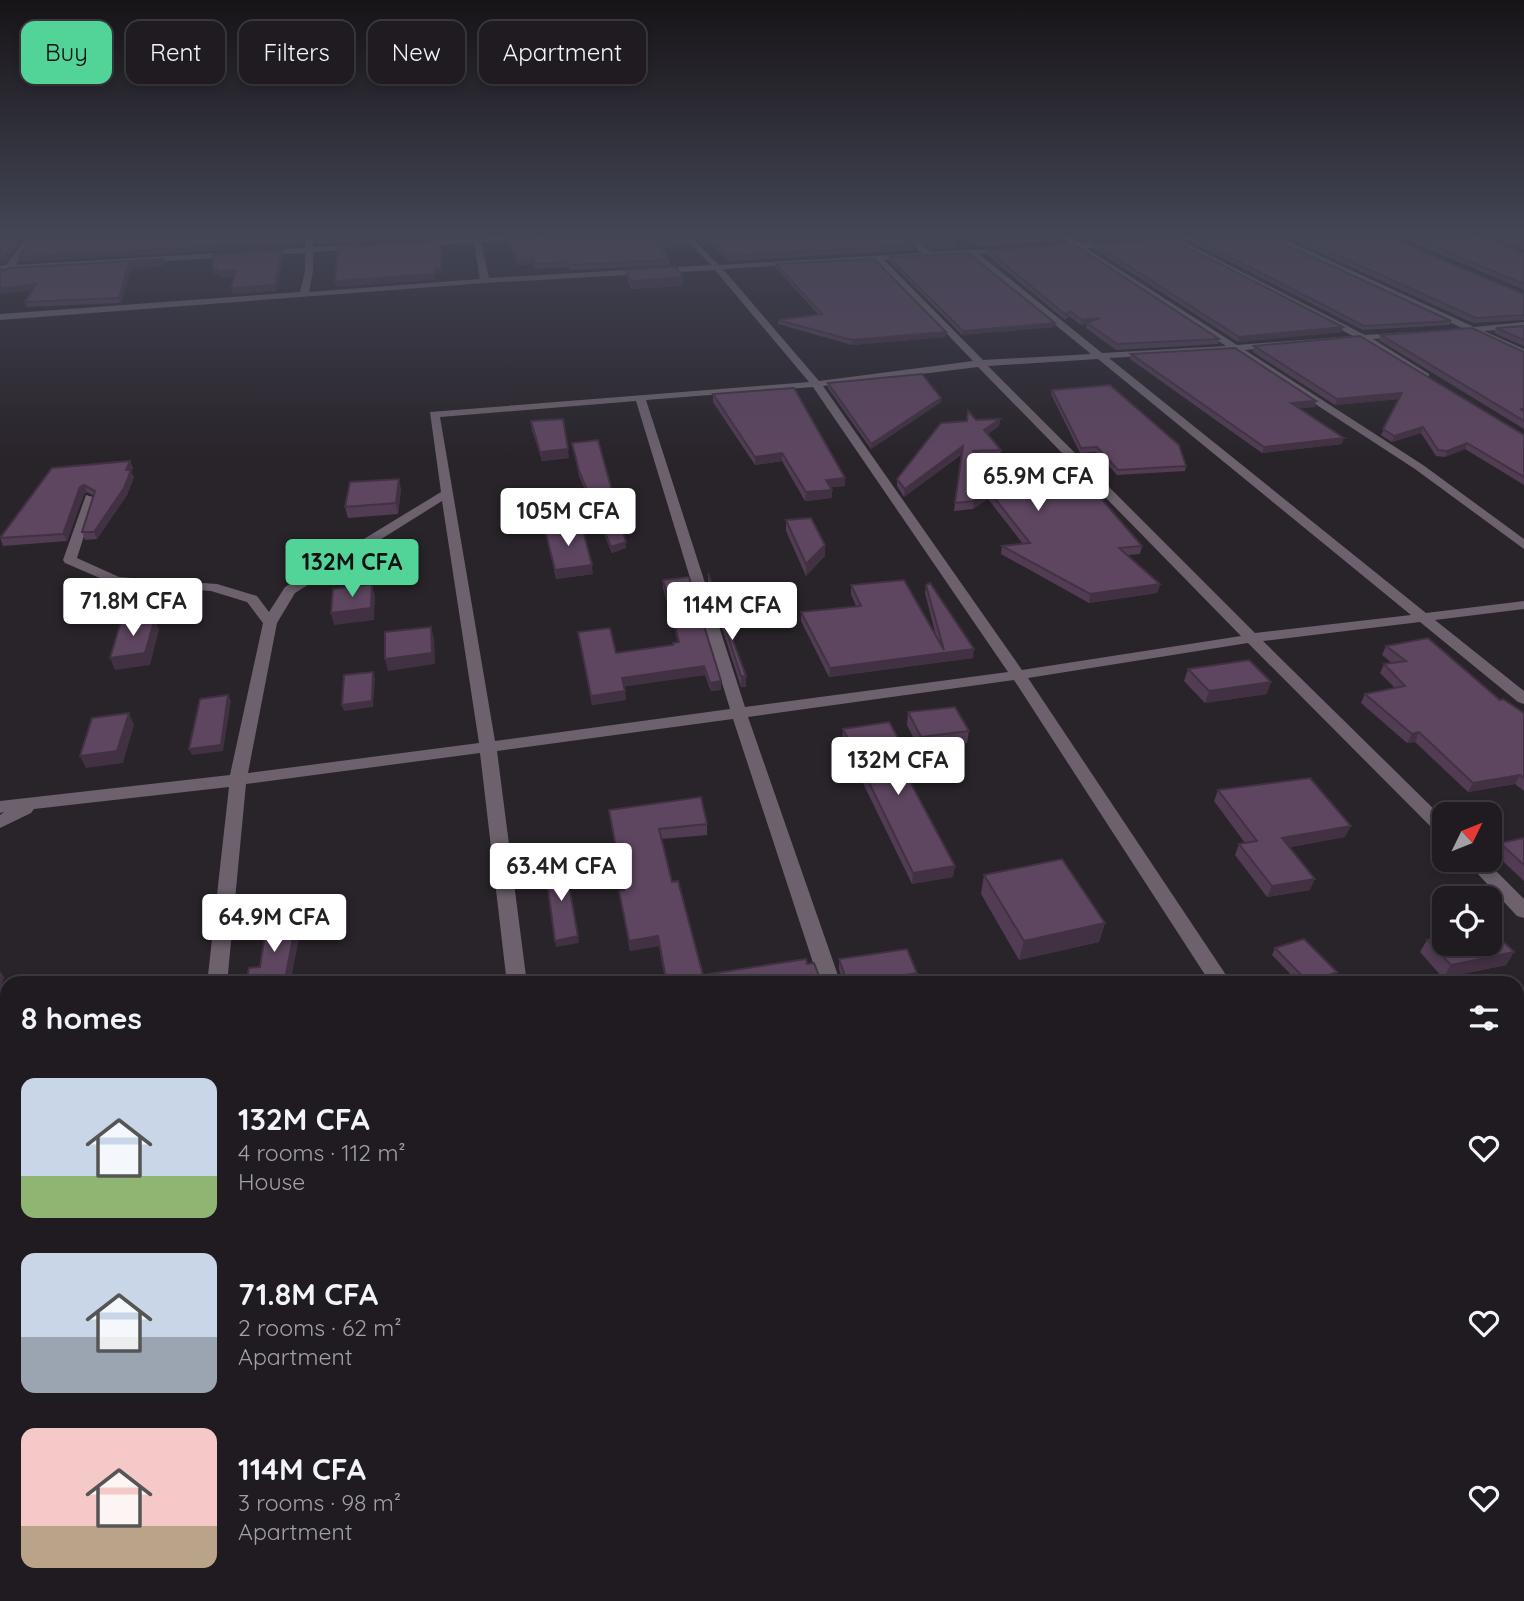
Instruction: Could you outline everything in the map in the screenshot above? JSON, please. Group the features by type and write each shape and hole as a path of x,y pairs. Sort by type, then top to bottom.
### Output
{"street":[{"path":"0,317 136,307"},
{"path":"751,307 816,384 1018,675 1217,976"},
{"path":"927,307 1109,496 1432,818"},
{"path":"1040,307 1222,457 1524,699"},
{"path":"1172,307 1419,467 1524,545"},
{"path":"1304,307 1361,336 1431,379"},
{"path":"1428,307 1524,353"},
{"path":"1440,332 1524,325"},
{"path":"516,976 488,747 434,414 816,384 983,363 1235,348 1413,333"},
{"path":"640,399 739,713 828,976"},
{"path":"218,976 238,780 270,623 290,590 447,493"},
{"path":"90,498 70,561 116,581 212,587 252,598 270,623"},
{"path":"0,807 238,780 488,747 1018,675 1254,638 1524,605"},
{"path":"0,821 35,804"},
{"path":"1486,872 1524,911"}],"building":[{"path":"815,307 921,307 946,332 852,340 778,320 822,314"},
{"path":"939,307 1035,307 1055,323 963,331"},
{"path":"1056,307 1170,307 1219,339 1117,344 1087,323 1100,318 1082,320 1070,311 1066,315"},
{"path":"1192,307 1303,307 1343,327 1239,337"},
{"path":"1327,307 1420,307 1451,321 1364,326"},
{"path":"1451,307 1524,307 1524,315 1476,318"},
{"path":"1524,326 1524,340 1496,328"},
{"path":"1472,328 1524,352 1524,409 1520,409 1524,411 1524,421 1381,335"},
{"path":"1360,336 1524,435 1524,477 1467,443 1447,451 1438,450 1423,427 1394,436 1383,429 1402,393 1337,399 1254,346"},
{"path":"1235,348 1316,401 1291,403 1344,438 1264,447 1131,354"},
{"path":"922,374 941,398 871,444 828,383"},
{"path":"1110,385 1179,445 1186,466 1118,470 1097,447 1081,448 1052,390"},
{"path":"794,388 845,478 826,480 832,490 806,492 782,453 755,457 713,394"},
{"path":"968,411 976,420 1000,419 984,430 1001,450 972,451 1056,491 1062,498 1098,495 1142,546 1119,548 1160,584 1090,594 1002,546 1030,543 989,491 974,501 955,503 963,446 905,489 897,479 941,423 967,421"},
{"path":"563,419 568,449 540,452 531,421"},
{"path":"598,440 626,542 611,547 579,471 572,443"},
{"path":"130,461 126,470 131,470 124,488 94,532 82,532 95,491 84,485 80,487 63,534 0,538 52,468"},
{"path":"399,479 396,503 345,507 350,482"},
{"path":"811,518 825,545 806,564 786,520"},
{"path":"582,527 592,565 555,570 545,530"},
{"path":"708,573 746,676 741,676"},
{"path":"689,577 721,681 710,683 704,666 622,678 625,691 591,696 578,632 610,628 616,653 673,645 679,642 663,580"},
{"path":"904,580 944,650 926,585 930,583 974,649 830,668 801,612 861,606 851,585"},
{"path":"372,584 371,608 331,613 333,589"},
{"path":"155,618 145,653 110,658 121,622"},
{"path":"431,627 432,653 385,659 385,632"},
{"path":"1428,638 1500,700 1503,699 1524,713 1524,778 1520,775 1473,783 1419,732 1412,734 1365,694 1405,686 1384,664 1406,661 1386,646"},
{"path":"1249,660 1271,682 1209,691 1188,669"},
{"path":"373,672 372,701 342,705 344,675"},
{"path":"228,695 221,745 189,749 200,699"},
{"path":"955,707 969,731 921,737 908,712"},
{"path":"129,713 117,751 80,756 92,718"},
{"path":"889,722 904,749 893,750 955,866 913,873 843,729"},
{"path":"1310,778 1351,826 1282,838 1315,879 1272,886 1239,844 1257,841 1218,790"},
{"path":"701,797 707,824 659,829 672,882 678,881 703,975 806,959 807,964 814,963 819,976 666,976 658,936 629,941 619,891 624,890 609,810"},
{"path":"1524,838 1524,865 1502,845 1502,843"},
{"path":"1062,859 1105,923 1024,941 984,875"},
{"path":"565,864 578,936 555,941 545,867"},
{"path":"297,918 286,976 248,976 249,968 260,967 267,922"},
{"path":"1304,939 1337,972 1325,976 1302,976 1275,948"},
{"path":"1502,940 1514,952 1502,954"},
{"path":"907,949 917,973 900,976 842,976 844,973 839,959"},
{"path":"1442,956 1495,956 1451,965"}]}
